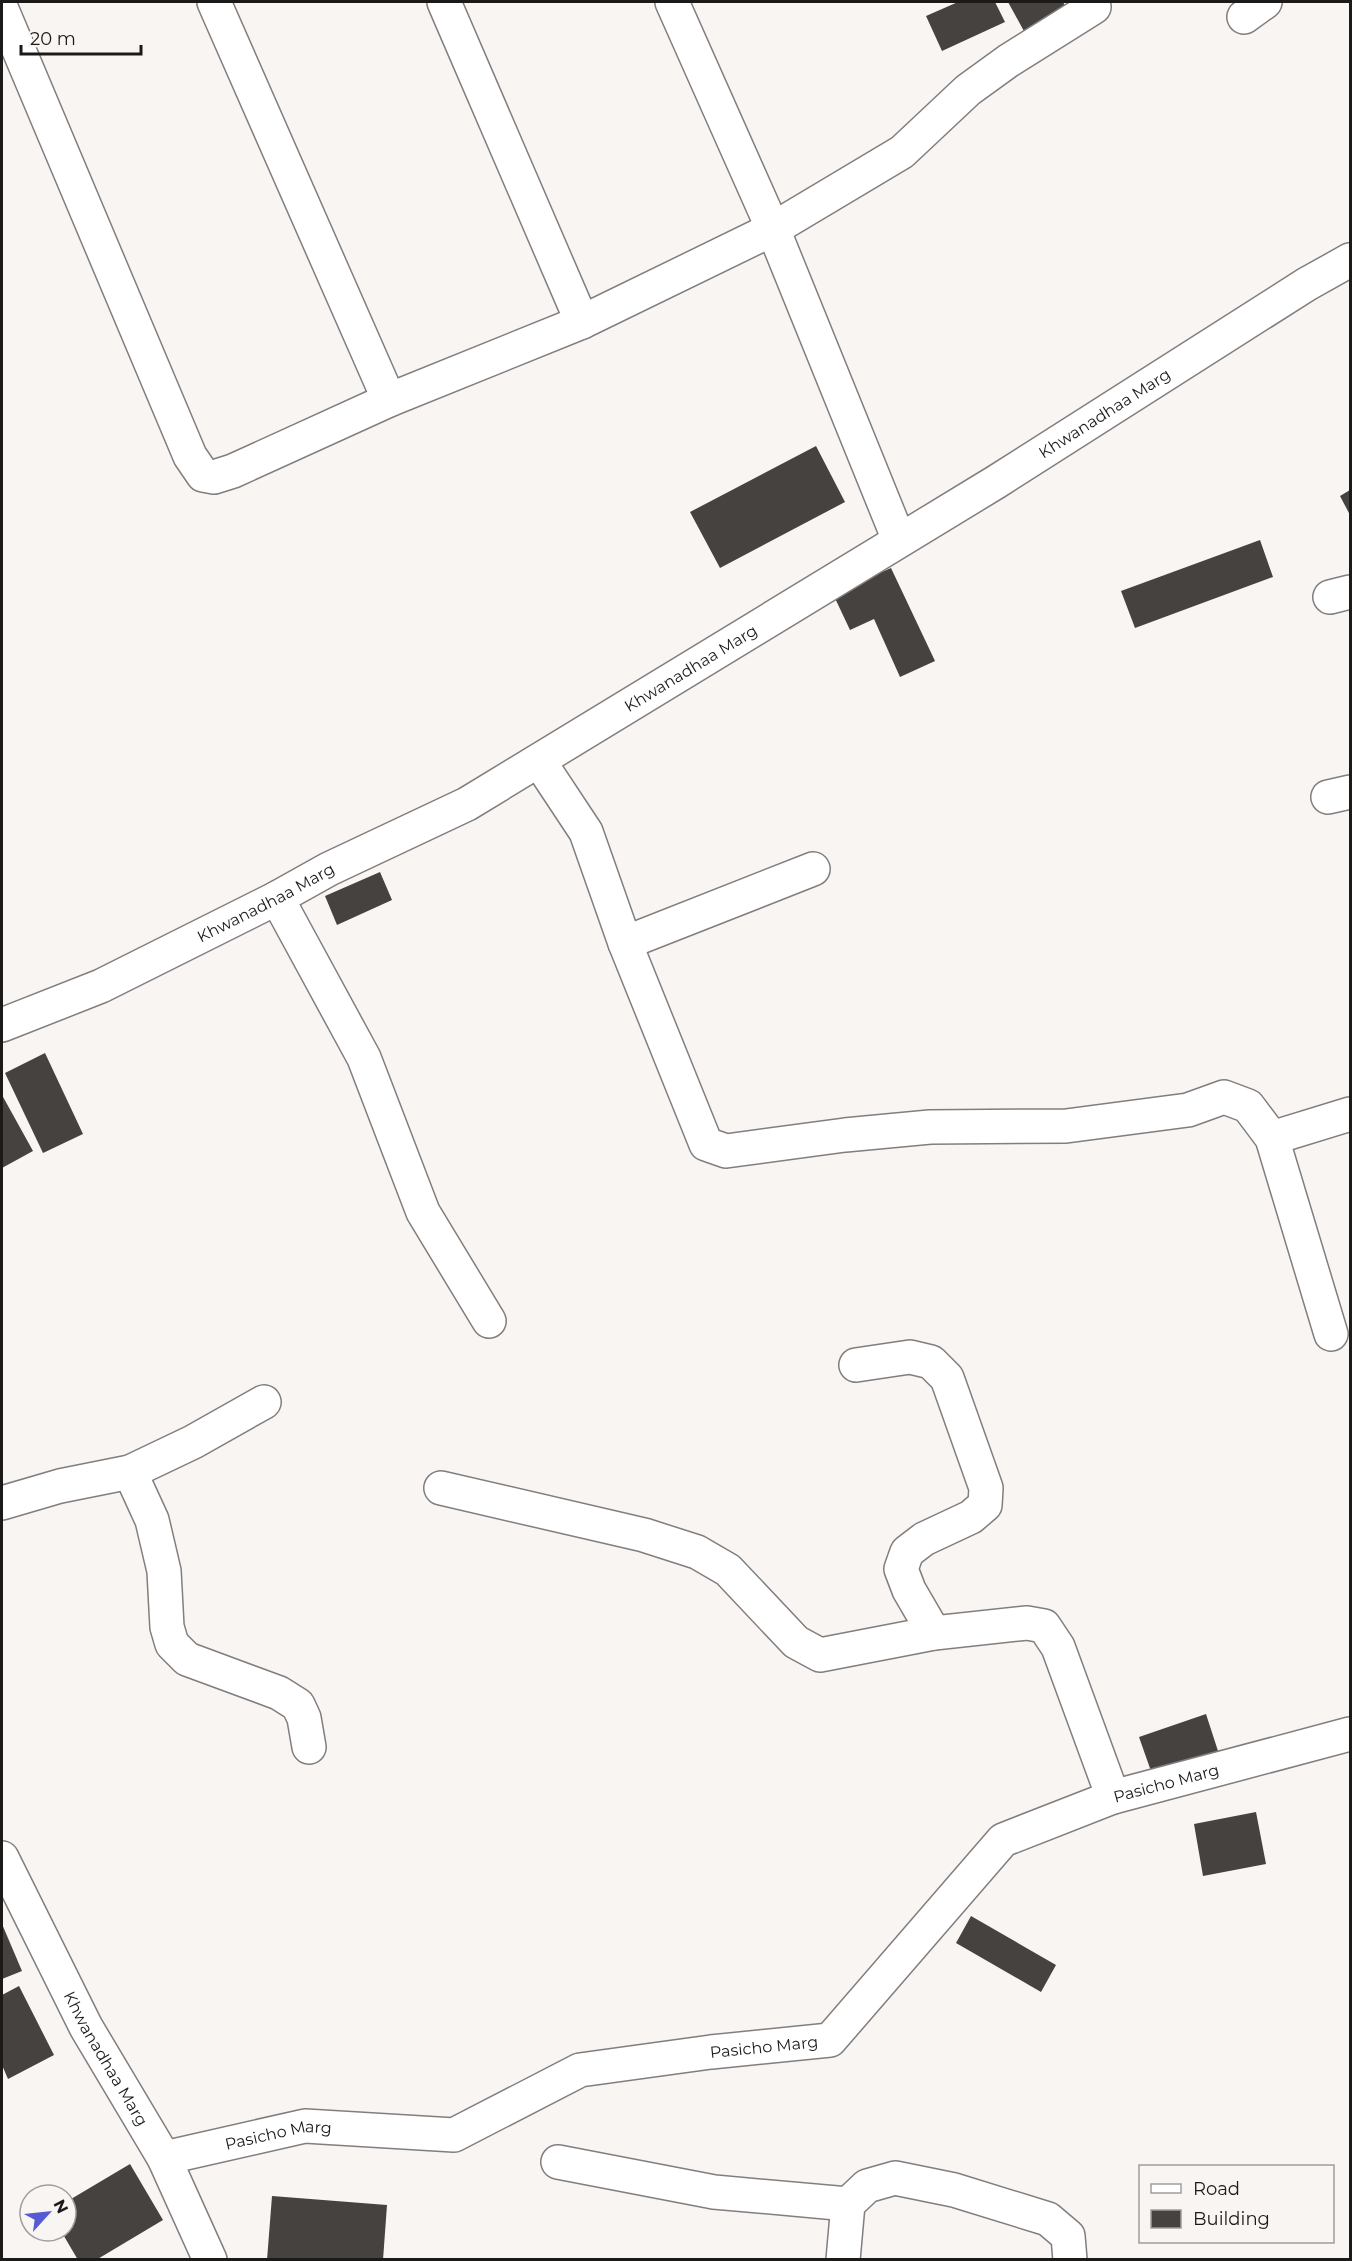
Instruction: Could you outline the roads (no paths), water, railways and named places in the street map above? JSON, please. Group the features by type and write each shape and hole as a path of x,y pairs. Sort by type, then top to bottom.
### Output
{"street":[{"path":"214,2 389,400"},
{"path":"444,2 582,322"},
{"path":"672,2 773,229 899,540"},
{"path":"2,10 190,456 203,475 214,477 233,471 389,400 582,322 773,229 903,152 968,90 1008,61 1094,7"},
{"name":"Khwanadhaa Marg","path":"2,1025 101,986 277,898 328,869 467,804 996,482 1307,284 1350,260"},
{"path":"539,761 586,832 625,943 706,1144 726,1151 930,1126 1066,1126 1188,1110 1224,1097 1248,1106 1272,1138 1331,1334"},
{"path":"625,943 813,869"},
{"path":"277,898 364,1058 423,1212 489,1321"},
{"path":"1272,1138 1350,1114"},
{"path":"856,1365 910,1357 931,1362 947,1378 986,1488 985,1505 971,1517 924,1539 907,1552 901,1569 909,1590 934,1633"},
{"path":"2,1503 60,1486 130,1472 193,1442 264,1402"},
{"path":"130,1472 152,1520 164,1570 166,1627 172,1644 188,1659 279,1694 298,1705 304,1718 309,1747"},
{"path":"441,1488 644,1535 697,1552 728,1570 796,1642 820,1655 934,1633 1026,1623 1044,1626 1058,1647 1113,1797"},
{"name":"Pasicho Marg","path":"164,2158 305,2126 454,2135 580,2070 711,2052 830,2040 1003,1840 1113,1797 1350,1734"},
{"name":"Khwanadhaa Marg","path":"2,1858 86,2027 164,2158 210,2259"},
{"path":"558,2162 714,2192 848,2205"},
{"path":"843,2259 848,2205 867,2186 895,2178 954,2190 1048,2219 1068,2236 1070,2259"}]}
